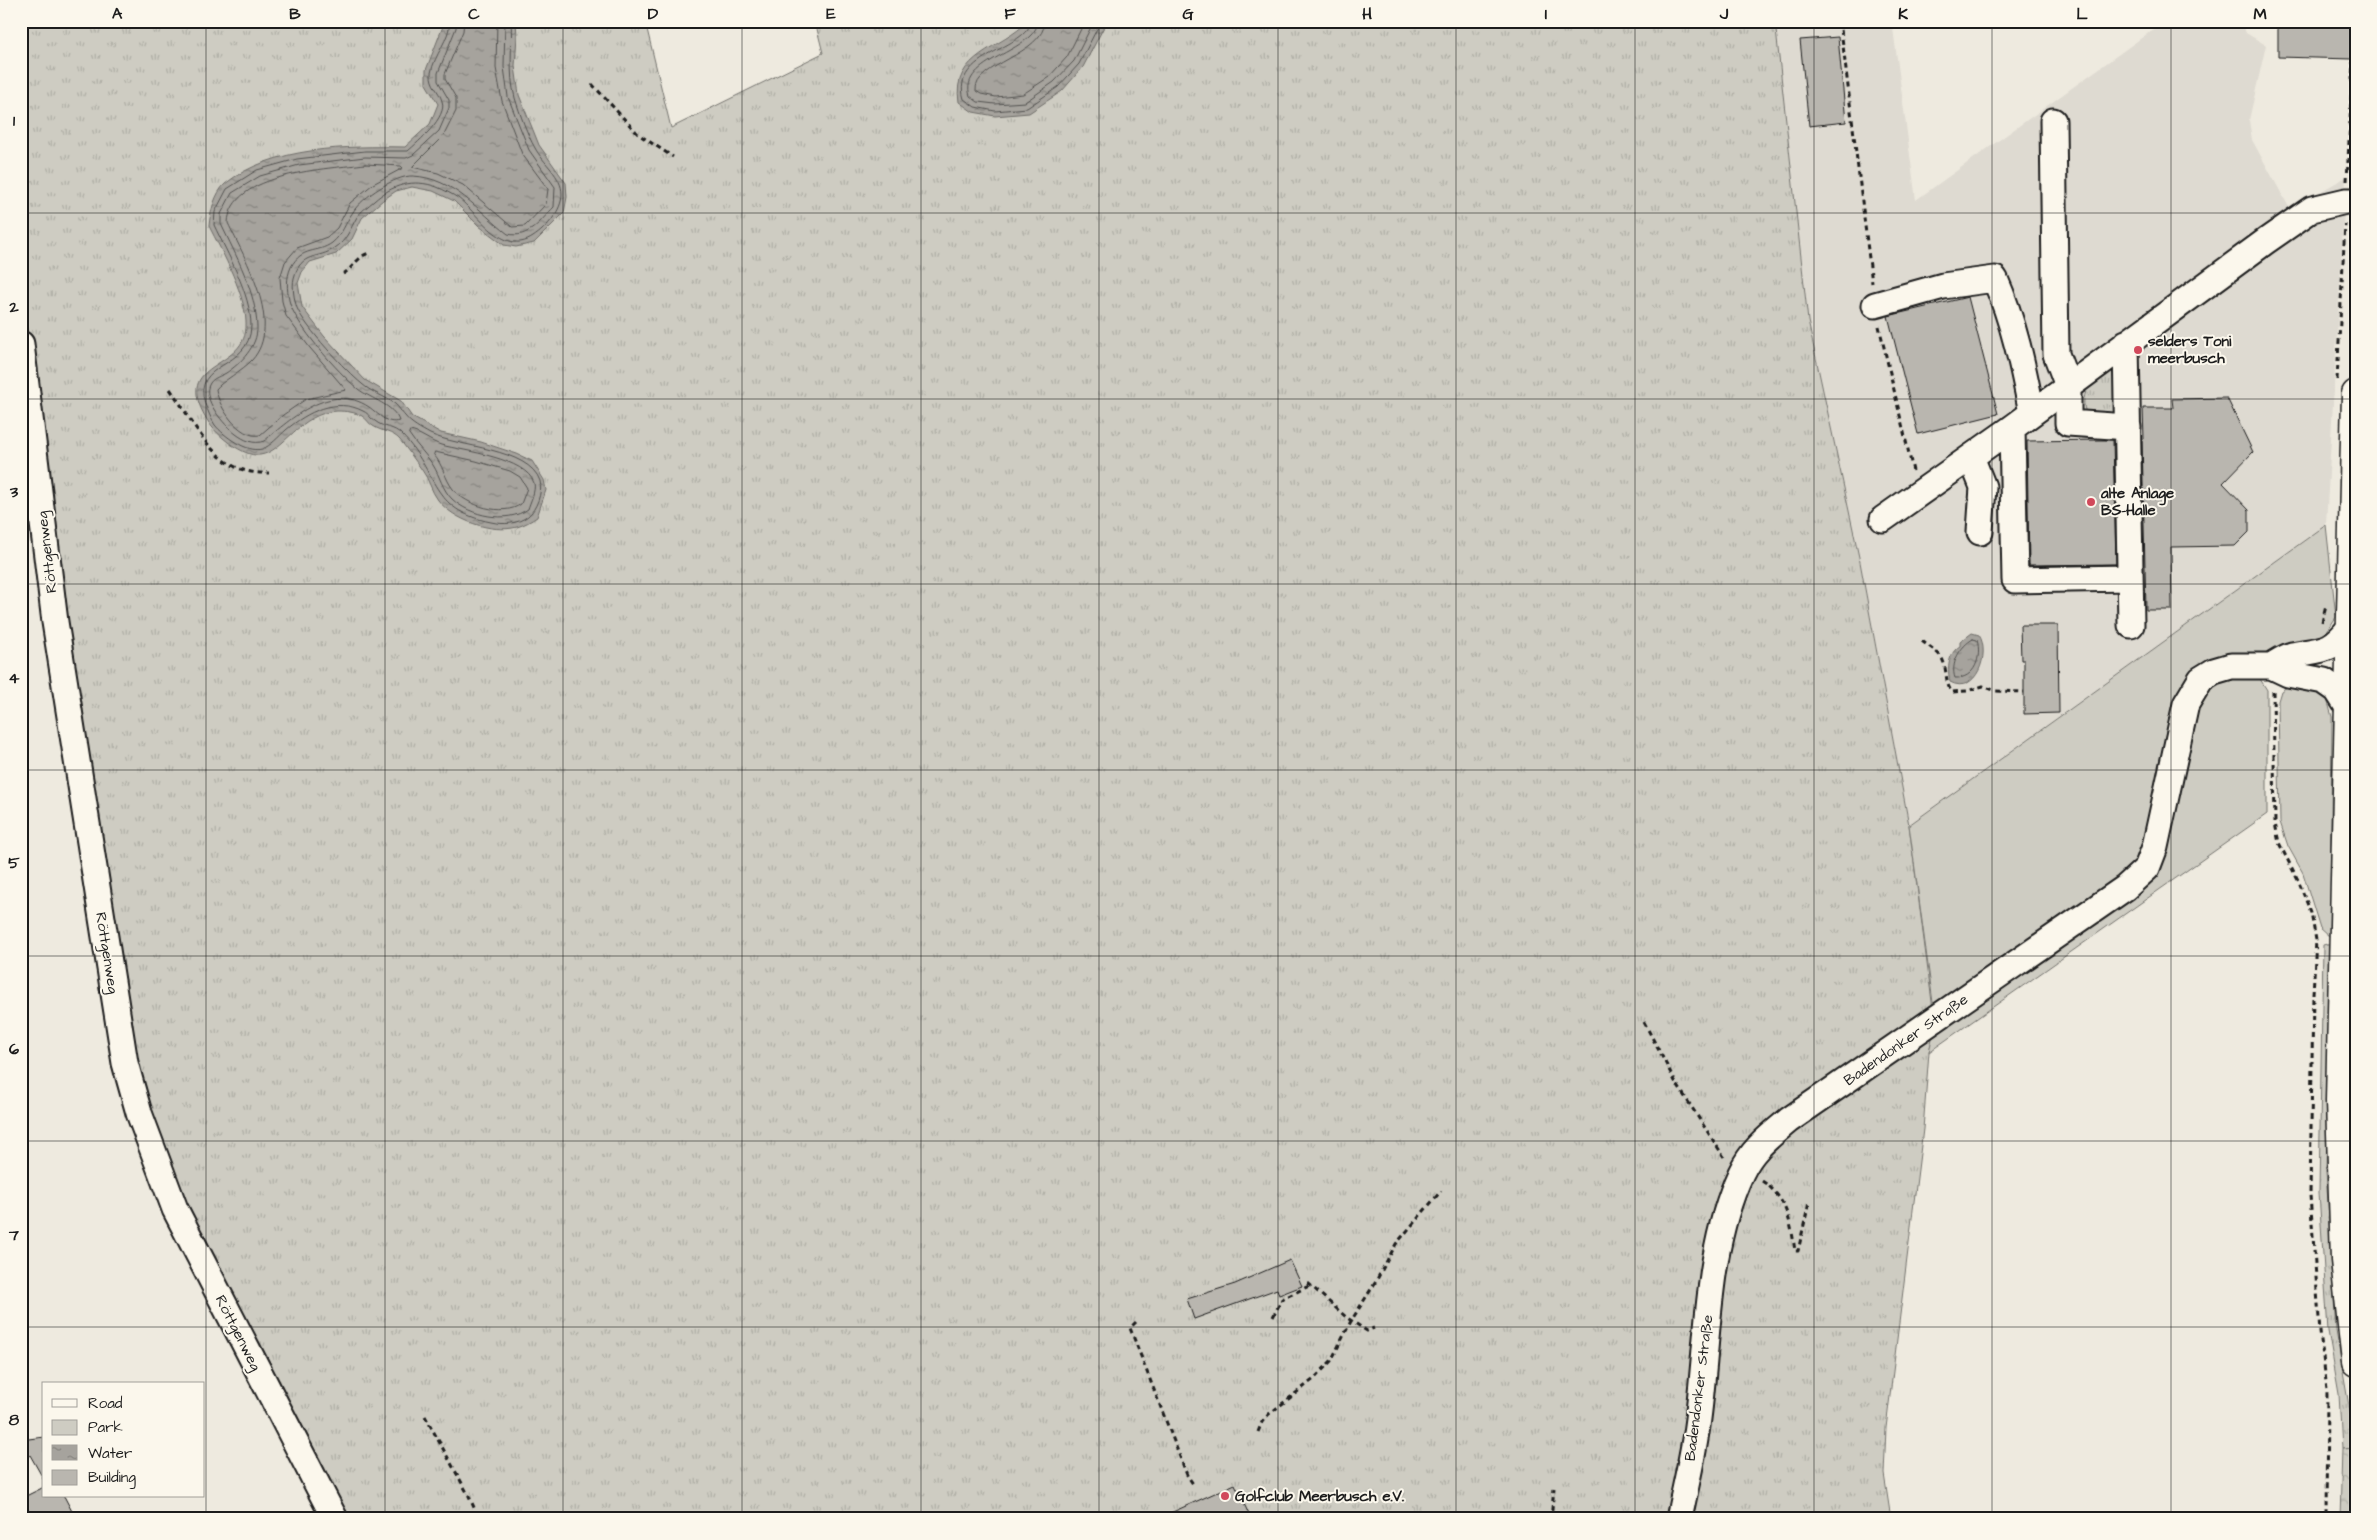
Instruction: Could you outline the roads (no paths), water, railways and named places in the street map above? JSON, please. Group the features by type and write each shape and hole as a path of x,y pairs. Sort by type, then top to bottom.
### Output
{"main road":[{"path":"2356,394 2342,937 2341,1178 2345,1260 2356,1362"}],"street":[{"path":"2053,121 2056,354 2068,386 2068,423 2128,427"},
{"path":"1883,518 2012,428 2126,343 2154,328 2269,245 2312,209 2351,201"},
{"path":"1875,305 1943,286 1995,280 2006,304 2032,413"},
{"path":"2126,343 2131,625"},
{"name":"Röttgenweg","path":"21,344 55,622 125,1063 139,1113 175,1209 335,1519"},
{"path":"2012,428 2009,547 2015,580 2130,578"},
{"path":"1971,457 1982,487 1980,532"},
{"name":"Badendonker Straße","path":"2271,666 2290,655 2323,651 2343,637 2350,627"},
{"name":"Badendonker Straße","path":"1679,1519 1697,1426 1711,1281 1730,1204 1741,1172 1759,1144 1797,1115 2125,888 2147,868 2155,847 2186,704 2193,689 2201,679 2214,670 2231,666 2271,666 2288,674 2324,681 2338,690 2349,709"}],"water":[{"path":"445,21 516,21 515,66 519,95 539,145 566,183 567,197 564,213 534,243 516,247 504,245 479,226 454,201 433,191 412,187 396,191 362,218 352,239 336,254 310,262 302,272 298,283 302,307 324,336 365,380 401,401 412,417 441,433 481,442 532,461 544,480 546,490 537,517 517,527 507,529 496,529 474,524 453,514 438,500 424,474 400,440 394,435 376,428 364,417 340,411 324,413 302,425 269,452 256,455 238,449 217,433 206,418 198,399 197,386 203,375 234,352 242,342 246,328 246,316 239,289 209,226 212,209 221,188 244,171 288,155 335,148 405,147 430,124 438,104 426,84 426,70"},
{"path":"1028,21 1107,21 1083,67 1062,91 1029,113 995,116 973,112 959,102 959,86 963,73 970,63 1017,31"},
{"path":"1972,633 1979,635 1982,643 1982,661 1979,670 1974,678 1967,683 1959,685 1950,682 1949,667 1951,657 1960,646 1960,642"}],"place":[{"name":"selders Toni meerbusch","path":"2138,350"},
{"name":"alte Anlage BS-Halle","path":"2091,502"},
{"name":"Golfclub Meerbusch e.V.","path":"1225,1496"}]}
